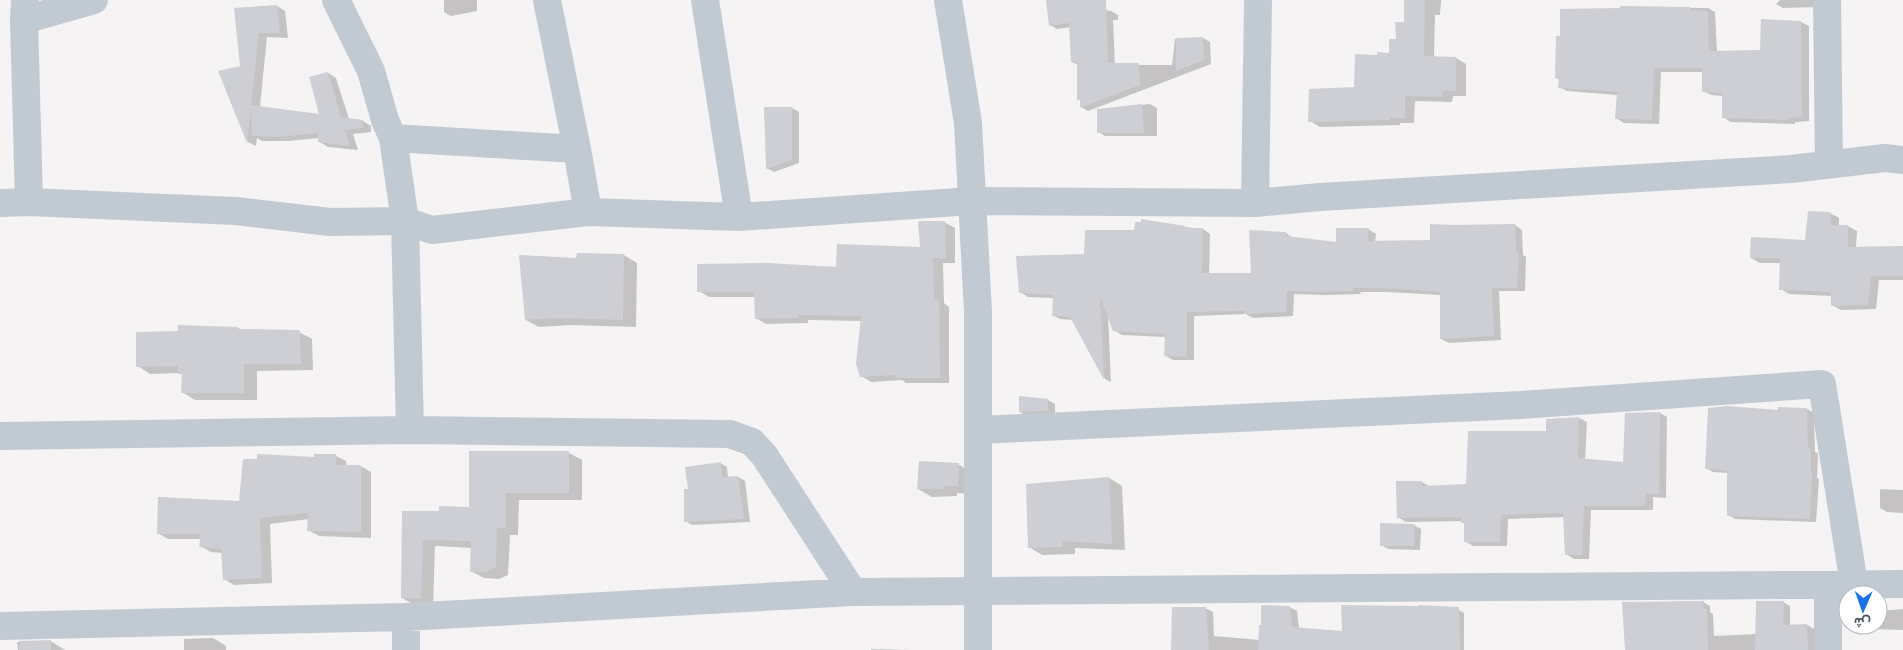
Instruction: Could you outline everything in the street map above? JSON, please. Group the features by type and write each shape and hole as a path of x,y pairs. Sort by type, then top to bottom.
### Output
{"street":[{"path":"29,202 24,10 94,0"},
{"path":"336,0 371,71 385,120 393,138 405,221 410,430"},
{"path":"548,0 578,149 588,212"},
{"path":"706,0 739,217"},
{"path":"948,0 968,123 978,312 978,650"},
{"path":"1255,204 1258,0"},
{"path":"1827,0 1829,164"},
{"path":"393,138 578,149"},
{"path":"0,203 29,202 236,211 330,222 405,221 432,230 588,212 739,217 972,201 1255,204 1320,198 1791,169 1885,158 1903,160"},
{"path":"978,430 1521,404 1822,384 1841,585 1903,584"},
{"path":"0,436 410,430 730,434 752,442 764,455 853,592"},
{"path":"0,626 406,617 853,592 1838,585"},
{"path":"1828,650 1838,600"},
{"path":"406,617 406,650"}],"building":[{"path":"1046,0 1106,0 1108,63 1139,63 1140,85 1080,108 1080,100 1077,100 1077,63 1071,62 1069,23 1049,26"},
{"path":"1404,0 1425,0 1424,56 1456,57 1456,91 1443,91 1442,97 1405,96 1405,118 1308,122 1309,89 1354,87 1355,54 1377,55 1377,52 1389,53 1389,39 1396,39 1395,22 1404,22"},
{"path":"277,5 280,33 259,33 251,105 319,114 309,77 328,72 341,117 363,120 363,128 345,130 350,146 318,142 318,133 279,137 252,136 251,111 247,143 218,71 240,66 234,8"},
{"path":"1620,6 1690,7 1690,10 1708,11 1709,51 1760,50 1761,19 1801,21 1802,117 1788,118 1788,120 1722,118 1722,93 1702,92 1702,68 1654,68 1652,120 1615,119 1617,92 1558,88 1559,78 1555,78 1556,36 1560,36 1560,9 1620,8"},
{"path":"1203,37 1204,60 1176,71 1176,38"},
{"path":"1142,104 1144,133 1097,133 1097,109"},
{"path":"764,107 792,107 792,160 766,169"},
{"path":"1808,211 1830,212 1831,225 1848,225 1848,247 1903,246 1903,276 1871,276 1868,305 1831,306 1831,292 1779,290 1780,258 1750,258 1751,237 1805,240"},
{"path":"1141,219 1185,226 1185,228 1203,228 1202,273 1251,273 1249,230 1286,232 1286,236 1336,242 1336,228 1369,228 1367,241 1430,240 1430,224 1515,224 1516,251 1519,251 1517,288 1492,288 1494,336 1440,339 1440,292 1379,288 1353,288 1353,291 1287,291 1286,312 1244,314 1244,311 1187,312 1187,357 1164,356 1165,334 1113,331 1100,297 1104,380 1070,317 1052,316 1053,295 1019,293 1016,256 1084,254 1085,230 1134,230 1135,222 1141,222"},
{"path":"918,221 945,221 946,258 933,258 934,299 939,300 940,378 895,378 895,375 860,377 856,364 861,316 798,315 798,318 755,319 754,292 697,292 697,264 768,263 836,267 837,244 920,247"},
{"path":"577,253 624,254 623,320 557,318 525,320 519,255 576,258"},
{"path":"178,325 238,327 238,329 300,330 301,364 244,364 244,393 181,393 182,374 178,374 178,366 136,367 136,332 178,331"},
{"path":"1019,396 1048,399 1048,411 1019,412"},
{"path":"1727,406 1778,410 1778,407 1807,408 1808,448 1811,448 1812,473 1810,519 1727,516 1727,470 1705,469 1708,408"},
{"path":"1660,412 1659,494 1646,494 1645,506 1584,506 1582,555 1565,555 1563,513 1501,515 1500,542 1464,542 1464,523 1461,523 1461,517 1397,518 1396,481 1422,481 1422,486 1466,484 1468,431 1546,431 1546,419 1579,417 1578,458 1623,462 1625,413"},
{"path":"469,451 569,451 569,493 506,493 506,528 497,528 496,567 485,572 470,572 471,541 423,540 421,599 401,598 402,511 439,511 439,506 469,507"},
{"path":"257,454 314,457 314,454 336,454 336,465 361,465 361,532 307,531 308,513 260,518 262,578 223,580 221,549 199,547 201,534 157,534 158,497 239,501 243,459 257,459"},
{"path":"919,461 959,463 958,486 944,486 944,489 917,489"},
{"path":"721,462 722,477 738,476 744,519 684,522 684,489 688,489 685,467"},
{"path":"1109,477 1112,544 1062,541 1062,547 1028,548 1026,484"},
{"path":"1380,523 1414,524 1414,546 1380,546"},
{"path":"1704,601 1703,609 1707,609 1708,650 1625,650 1622,602"},
{"path":"1756,601 1784,601 1783,625 1807,624 1808,650 1755,650"},
{"path":"1261,605 1290,606 1292,627 1342,631 1341,605 1459,607 1460,650 1258,650"},
{"path":"1172,607 1206,607 1209,650 1171,650"},
{"path":"51,640 51,650 19,650 19,641"}]}
